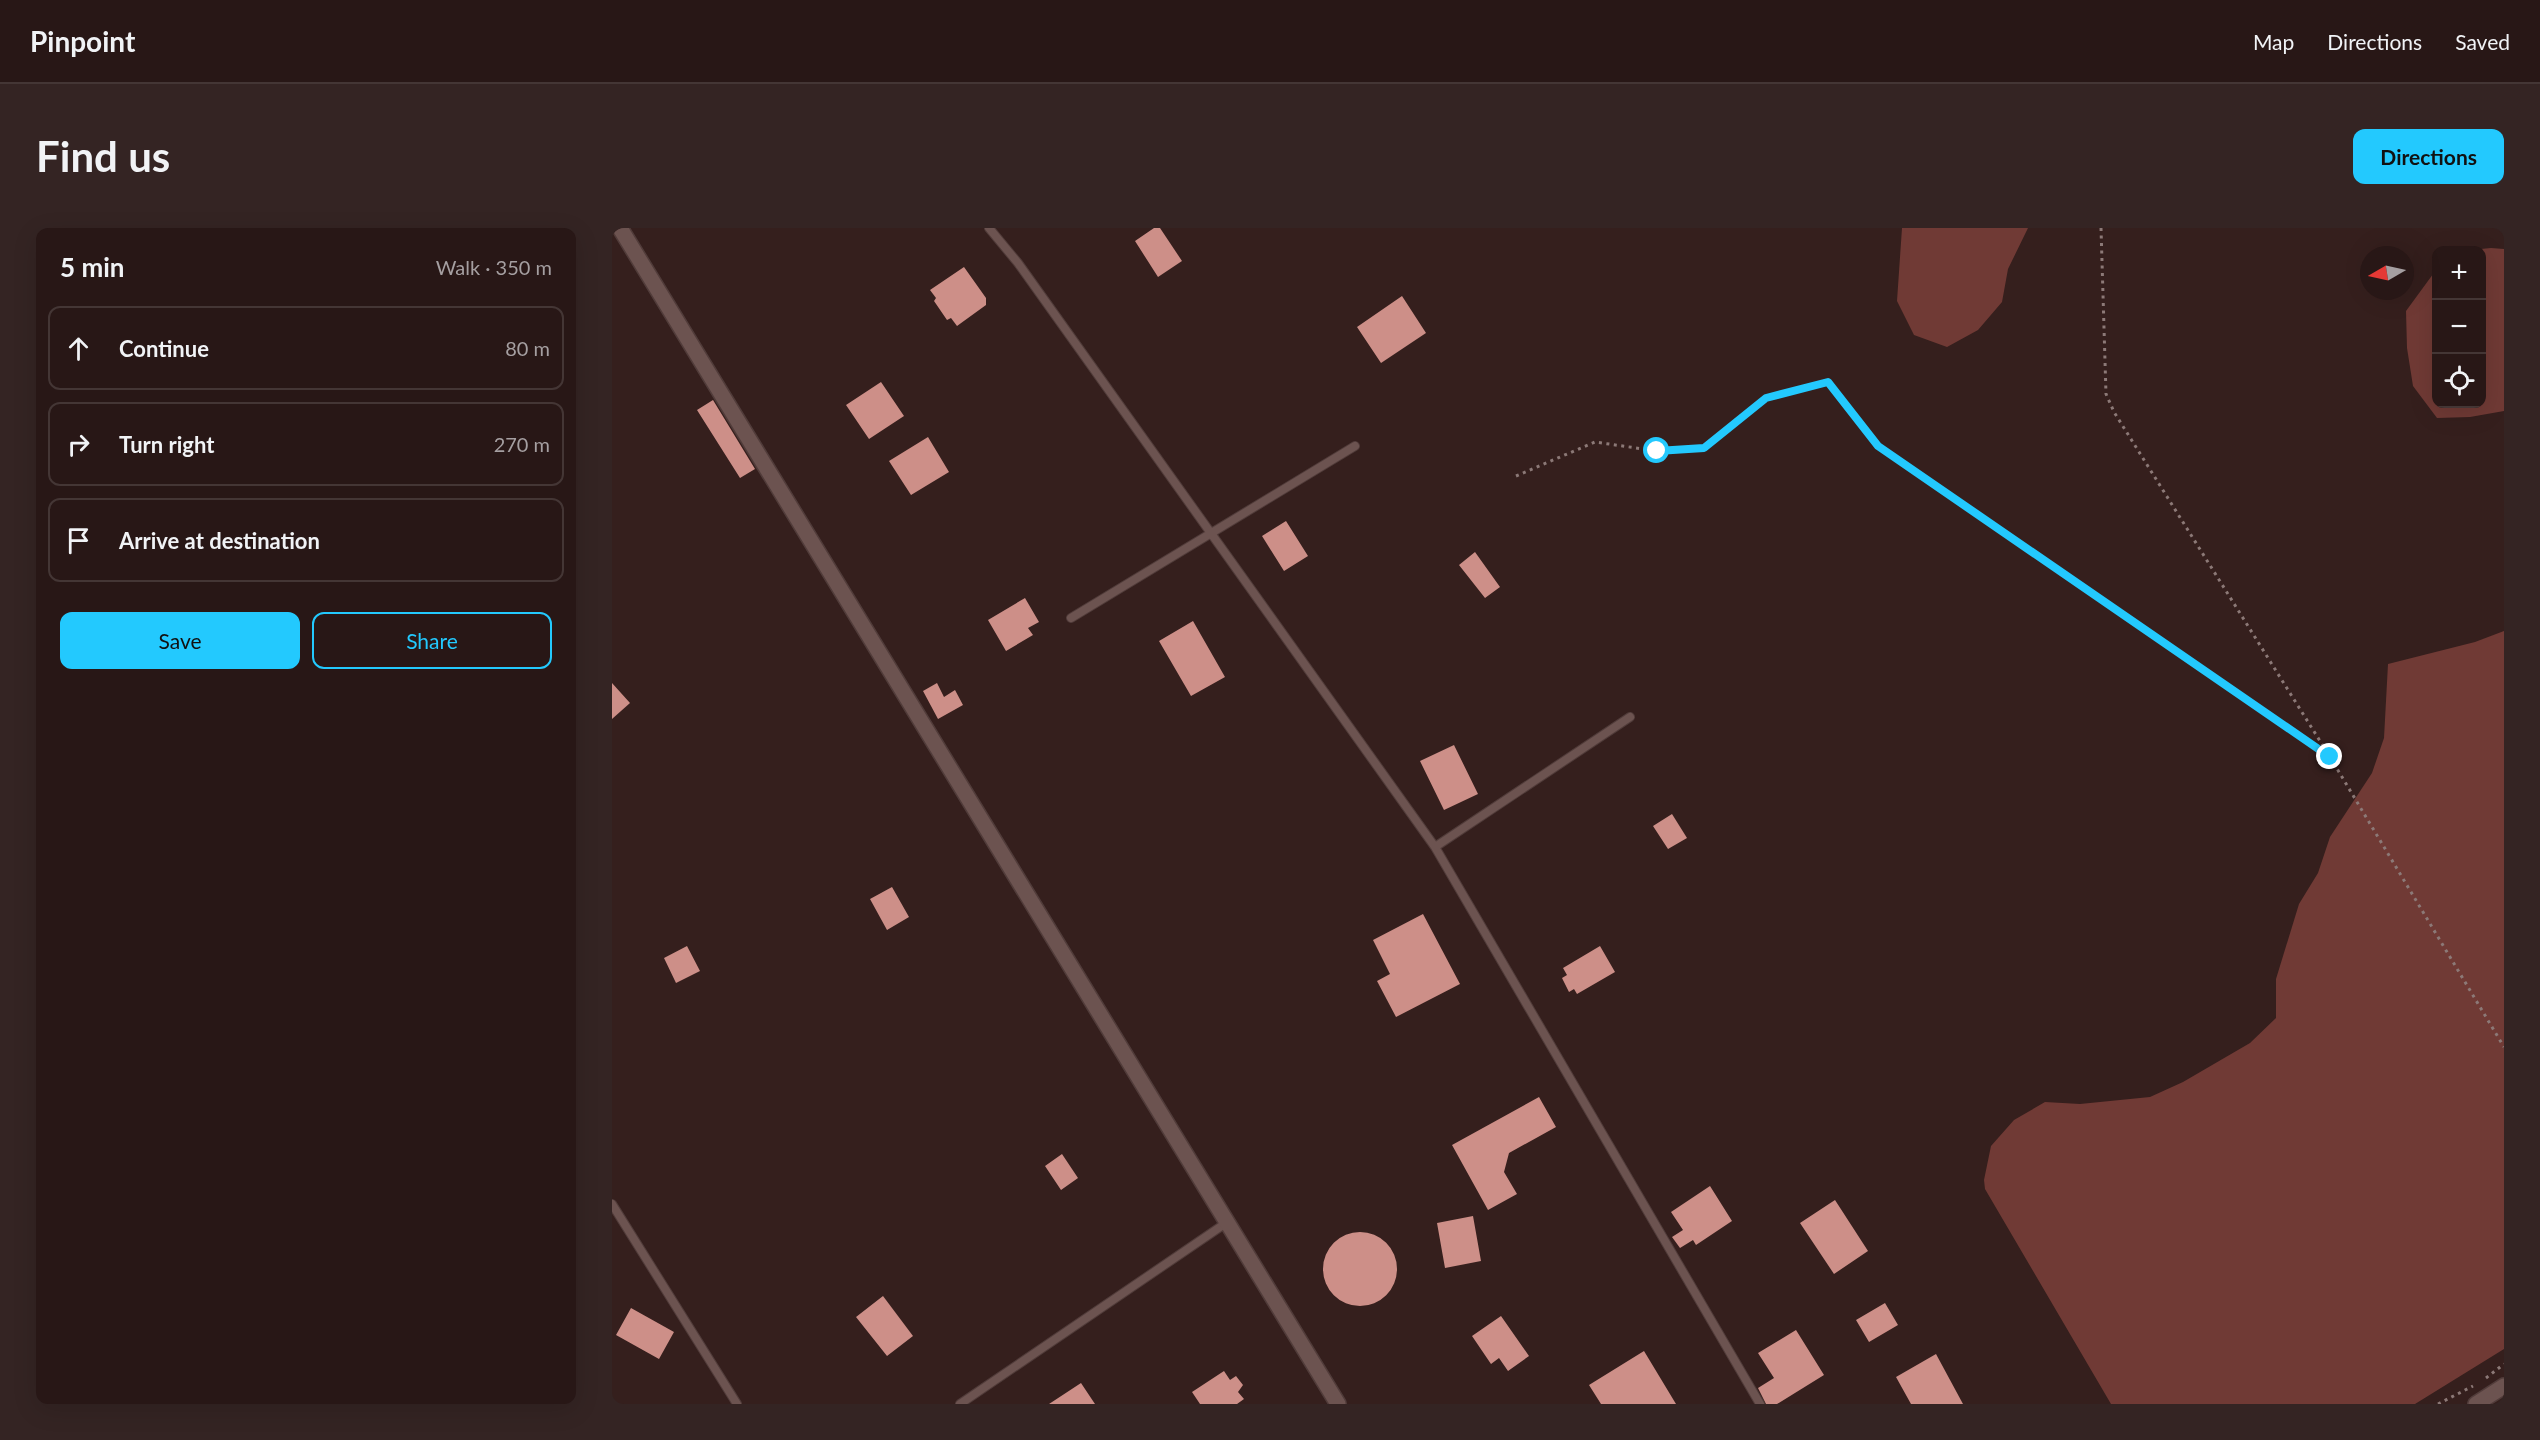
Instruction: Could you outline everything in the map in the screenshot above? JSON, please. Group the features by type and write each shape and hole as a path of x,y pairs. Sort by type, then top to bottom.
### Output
{"street":[{"path":"620,228 1338,1404"},
{"path":"2476,1404 2504,1386"}],"lane":[{"path":"989,228 1018,263 1435,847 1760,1404"},
{"path":"1071,618 1355,446"},
{"path":"1435,847 1630,717"},
{"path":"612,1204 736,1404"},
{"path":"960,1404 1226,1223"}],"path":[{"path":"2101,228 2106,394 2330,757 2504,1047"},
{"path":"1516,476 1595,442 1657,451 1704,448 1766,398 1828,382 1878,446 2330,757"},
{"path":"2438,1404 2478,1384 2504,1364"}],"shaded area":[{"path":"1902,228 2028,228 2008,269 2002,302 1978,330 1947,347 1914,335 1897,301"},
{"path":"2486,248 2504,249 2504,411 2470,417 2437,418 2413,386 2407,348 2406,311 2432,275 2432,408 2486,408"},
{"path":"2504,631 2504,1349 2415,1404 2111,1404 1985,1189 1984,1180 1991,1146 2014,1120 2045,1102 2080,1104 2150,1097 2183,1082 2250,1043 2276,1018 2276,979 2299,904 2318,873 2330,837 2372,773 2384,738 2388,664 2475,642"}],"building":[{"path":"1154,228 1160,228 1182,261 1158,277 1135,241"},
{"path":"964,267 986,298 986,305 957,326 951,318 947,320 934,301 936,298 930,290"},
{"path":"1402,296 1426,333 1381,363 1357,327"},
{"path":"881,382 904,416 869,439 846,405"},
{"path":"713,400 755,469 740,478 697,410"},
{"path":"928,437 949,472 911,495 889,461"},
{"path":"1286,521 1308,556 1284,571 1262,536"},
{"path":"1475,552 1500,587 1485,598 1459,565"},
{"path":"1025,598 1039,622 1028,628 1033,635 1006,651 988,620"},
{"path":"1193,621 1225,677 1191,696 1159,641"},
{"path":"612,683 630,703 612,719"},
{"path":"937,683 944,697 955,690 963,705 938,719 923,691"},
{"path":"1454,745 1478,794 1444,810 1420,761"},
{"path":"1672,814 1687,838 1668,849 1653,826"},
{"path":"892,887 909,917 887,930 870,899"},
{"path":"1423,914 1460,984 1396,1017 1377,981 1390,974 1373,940"},
{"path":"687,946 700,971 676,983 664,958"},
{"path":"1600,946 1615,972 1577,994 1574,989 1569,992 1562,978 1567,975 1563,968"},
{"path":"1539,1097 1556,1127 1509,1153 1504,1172 1517,1194 1488,1210 1452,1145"},
{"path":"1062,1154 1078,1178 1061,1190 1045,1166"},
{"path":"1710,1186 1732,1221 1696,1245 1693,1240 1680,1248 1672,1237 1683,1230 1671,1212"},
{"path":"1835,1200 1868,1251 1834,1274 1800,1223"},
{"path":"1473,1216 1481,1261 1445,1268 1437,1223"},
{"path":"1360,1232 1381,1238 1391,1248 1397,1269 1391,1290 1381,1300 1360,1306 1339,1300 1329,1290 1323,1269 1329,1248 1339,1238"},
{"path":"883,1296 913,1336 887,1356 856,1317"},
{"path":"1885,1303 1898,1325 1869,1342 1856,1320"},
{"path":"631,1308 674,1332 659,1359 616,1335"},
{"path":"1501,1316 1529,1356 1508,1371 1499,1358 1491,1364 1472,1336"},
{"path":"1796,1330 1824,1375 1777,1404 1766,1404 1758,1388 1774,1378 1758,1353"},
{"path":"1644,1351 1676,1404 1601,1404 1589,1385"},
{"path":"1936,1354 1963,1404 1911,1404 1896,1377"},
{"path":"1224,1371 1230,1380 1236,1376 1243,1385 1238,1392 1244,1399 1237,1404 1200,1404 1192,1392"},
{"path":"1081,1383 1095,1404 1049,1404"}],"route":[{"path":"1657,451 1704,448 1766,398 1828,382 1878,446 2330,757"}]}
